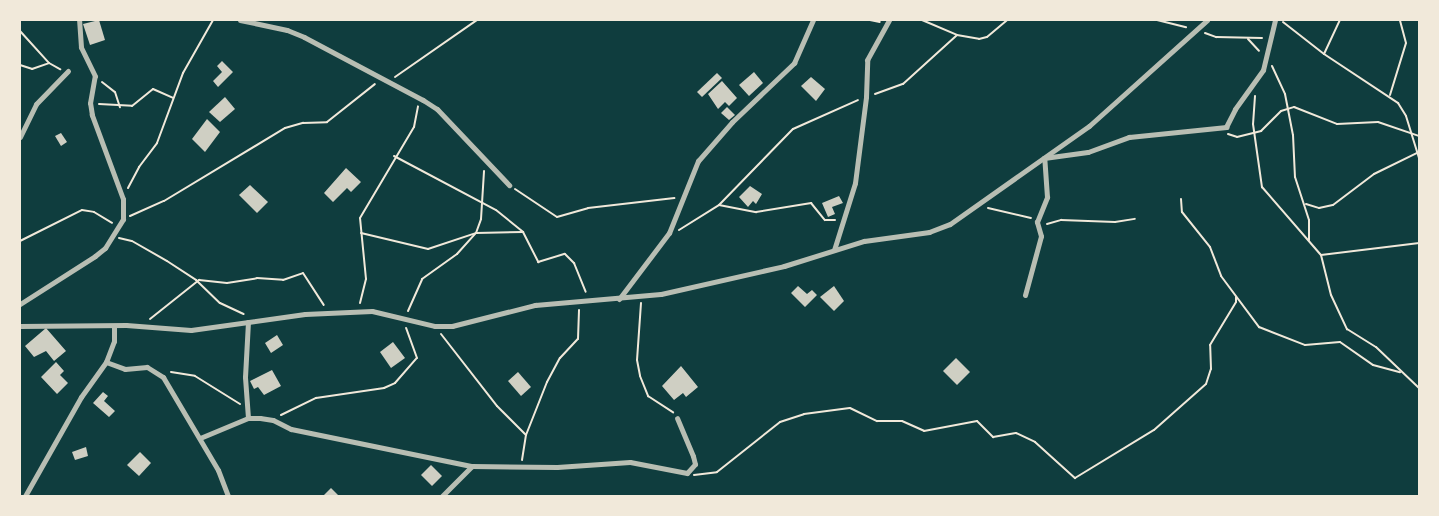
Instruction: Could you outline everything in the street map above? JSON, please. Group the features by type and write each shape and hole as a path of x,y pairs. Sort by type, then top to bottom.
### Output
{"street":[{"path":"20,304 95,256 113,237 124,219 123,199 90,103 95,80 81,47 79,20"},
{"path":"240,20 287,30 417,96 437,109 509,185"},
{"path":"619,299 669,233 698,161 794,64 813,20"},
{"path":"834,250 845,220 855,183 866,97 867,60 888,20"},
{"path":"20,326 136,325 191,330 329,312 357,312 405,318 434,326 468,323 527,307 589,300 641,297 784,266 834,250 886,237 929,232 950,224 1089,126 1208,20"},
{"path":"1044,158 1088,152 1129,137 1226,127 1235,109 1257,81 1266,59 1275,20"},
{"path":"20,137 36,104 68,71"},
{"path":"1025,295 1041,236 1037,222 1047,196 1044,158"},
{"path":"248,418 244,377 251,321"},
{"path":"25,496 78,401 106,362 114,341 114,326"},
{"path":"106,362 125,370 147,367 157,372 168,383 200,438 228,496"},
{"path":"200,438 248,418 274,420 291,429 472,466 521,464 557,467 630,462 687,473 695,464 677,418"},
{"path":"442,496 472,466"}],"path":[{"path":"123,199 136,171 162,132 183,73 214,20"},
{"path":"389,81 477,20"},
{"path":"922,20 956,35 979,39 987,37 1008,20"},
{"path":"1157,20 1216,37 1248,39 1272,35"},
{"path":"1282,20 1324,54 1390,95 1403,110 1419,158"},
{"path":"1324,54 1340,20"},
{"path":"1390,95 1406,43 1400,20"},
{"path":"20,31 49,63 68,71"},
{"path":"669,233 694,223 719,205 793,129 866,97 903,84 956,35"},
{"path":"1248,39 1266,59 1282,83 1293,135 1296,182 1309,220 1308,240"},
{"path":"20,65 32,69 49,63"},
{"path":"124,219 164,201 285,128 303,123 327,122 382,78"},
{"path":"95,80 115,92 120,106"},
{"path":"1257,81 1252,117 1262,187 1286,218 1321,255 1331,294 1347,329 1376,347 1400,372 1419,388"},
{"path":"90,103 120,106 136,104 153,89 173,98"},
{"path":"357,312 366,278 360,218 384,180 394,156 414,127 419,114 417,96"},
{"path":"1226,127 1232,137 1264,130 1286,108 1299,107 1337,124 1378,122 1419,136"},
{"path":"1305,204 1320,208 1333,205 1363,180 1417,153"},
{"path":"394,156 483,201 523,232 538,262 565,254 570,258 589,300"},
{"path":"274,420 316,398 384,388 395,383 417,358 407,333 405,318 422,279 458,254 476,233 483,201 485,161"},
{"path":"509,185 538,208 557,217 588,208 684,196"},
{"path":"1181,198 1182,212 1210,247 1221,276 1236,297 1267,332 1305,345 1340,342 1373,365 1400,372"},
{"path":"719,205 756,212 812,203 825,220 845,220"},
{"path":"970,210 998,208 1044,224 1060,220 1115,222 1135,219"},
{"path":"20,241 68,216 87,210 119,228"},
{"path":"360,233 428,249 476,233 523,232"},
{"path":"113,237 132,241 196,280 220,303 251,321"},
{"path":"1321,255 1419,244"},
{"path":"136,325 162,312 196,280 231,283 257,278 283,280 303,273 329,312"},
{"path":"641,297 637,360 642,382 652,400 671,409 677,418"},
{"path":"687,473 701,476 717,472 780,422 804,414 850,408 877,421 902,421 924,431 978,421 993,437 1016,433 1035,442 1076,478 1154,430 1206,384 1211,369 1210,344 1236,302 1236,297"},
{"path":"521,464 526,435 560,358 578,339 578,301"},
{"path":"434,326 497,406 526,435"},
{"path":"157,372 194,376 246,407"}],"building":[{"path":"99,20 105,40 90,45 83,24"},
{"path":"222,61 233,72 218,87 213,81 222,72 217,66"},
{"path":"754,72 763,83 749,96 739,85"},
{"path":"717,73 722,78 702,97 697,92"},
{"path":"811,77 825,89 816,101 801,86"},
{"path":"722,81 737,98 729,106 725,102 718,109 708,94"},
{"path":"225,97 235,109 220,122 209,112"},
{"path":"727,107 735,115 729,120 721,113"},
{"path":"207,119 220,132 205,152 192,139"},
{"path":"61,133 67,142 61,146 55,136"},
{"path":"346,168 361,182 351,192 347,188 333,202 324,193"},
{"path":"250,185 268,202 257,213 239,195"},
{"path":"750,186 762,194 756,204 753,201 748,207 739,197"},
{"path":"839,196 843,203 832,207 835,214 828,217 822,203"},
{"path":"798,286 807,294 812,290 817,295 805,307 791,293"},
{"path":"834,286 844,301 834,311 820,297"},
{"path":"46,328 66,351 54,361 46,351 34,357 25,346"},
{"path":"277,335 283,345 271,353 265,343"},
{"path":"393,342 405,358 391,368 380,352"},
{"path":"956,358 970,372 957,385 943,371"},
{"path":"56,362 64,371 60,375 68,383 57,394 41,377"},
{"path":"681,366 698,387 686,397 683,393 674,400 662,386"},
{"path":"272,370 281,386 264,395 258,387 254,389 250,381"},
{"path":"518,372 531,387 521,396 508,381"},
{"path":"103,392 108,396 104,401 115,411 109,417 93,403"},
{"path":"86,447 88,456 75,460 72,452"},
{"path":"140,452 151,463 139,476 127,465"},
{"path":"431,465 442,476 432,486 421,475"},
{"path":"331,488 339,496 323,496"}]}
